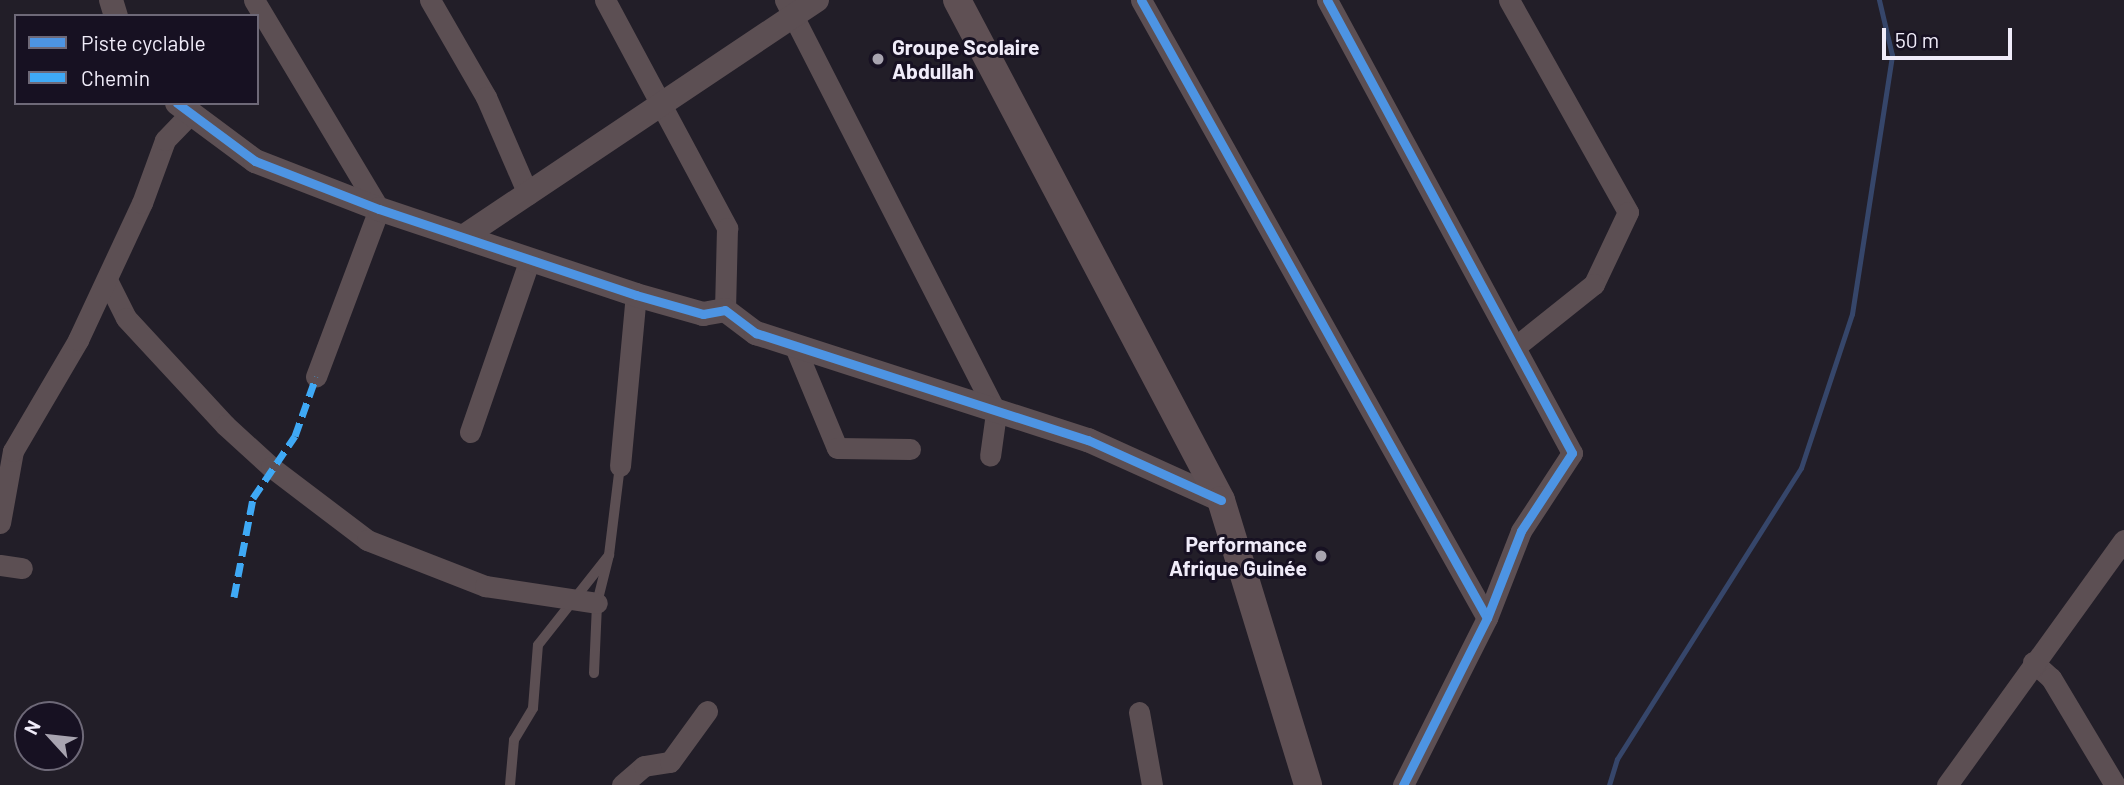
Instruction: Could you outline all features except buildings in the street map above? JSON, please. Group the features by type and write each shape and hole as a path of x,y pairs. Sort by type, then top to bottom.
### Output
{"main road":[{"path":"957,0 1221,500 1308,785"}],"street":[{"path":"254,0 379,209"},
{"path":"430,0 486,97 527,194"},
{"path":"605,0 659,106 727,228 726,310"},
{"path":"463,237 659,106 789,8 817,0"},
{"path":"1141,0 1487,618"},
{"path":"1327,0 1572,453 1521,531 1487,618 1403,785"},
{"path":"1509,0 1628,212 1594,284 1515,347"},
{"path":"789,8 996,413 990,456"},
{"path":"0,523 13,451 78,340 107,281 165,140 184,108 256,161 379,209 636,295 703,314 726,310 756,333 996,413 1088,440 1221,500"},
{"path":"316,377 379,209"},
{"path":"470,432 530,259"},
{"path":"107,281 126,318 225,425 271,467 367,540 485,586 597,603"},
{"path":"620,466 636,295"},
{"path":"795,347 837,448 910,449"},
{"path":"1947,785 2124,540"},
{"path":"0,565 22,568"},
{"path":"2034,663 2051,678 2115,785"},
{"path":"622,785 644,766 670,762 707,711"},
{"path":"1139,712 1152,785"}],"lane":[{"path":"594,673 597,603 609,555 620,466"},
{"path":"510,785 514,740 533,708 538,645 609,555"}],"waterway":[{"path":"1609,785 1617,759 1801,468 1852,314 1892,55 1879,0"}],"marked path":[{"path":"234,597 253,498 295,436 316,377"}],"cycle path":[{"path":"1141,0 1487,618"},
{"path":"1327,0 1572,453 1521,531 1487,618 1403,785"},
{"path":"180,105 255,161 379,209 636,295 703,314 725,310 756,333 1088,440 1221,500"}],"place":[{"name":"Groupe Scolaire Abdullah","path":"878,59"},
{"name":"Performance Afrique Guinée","path":"1321,556"}]}
